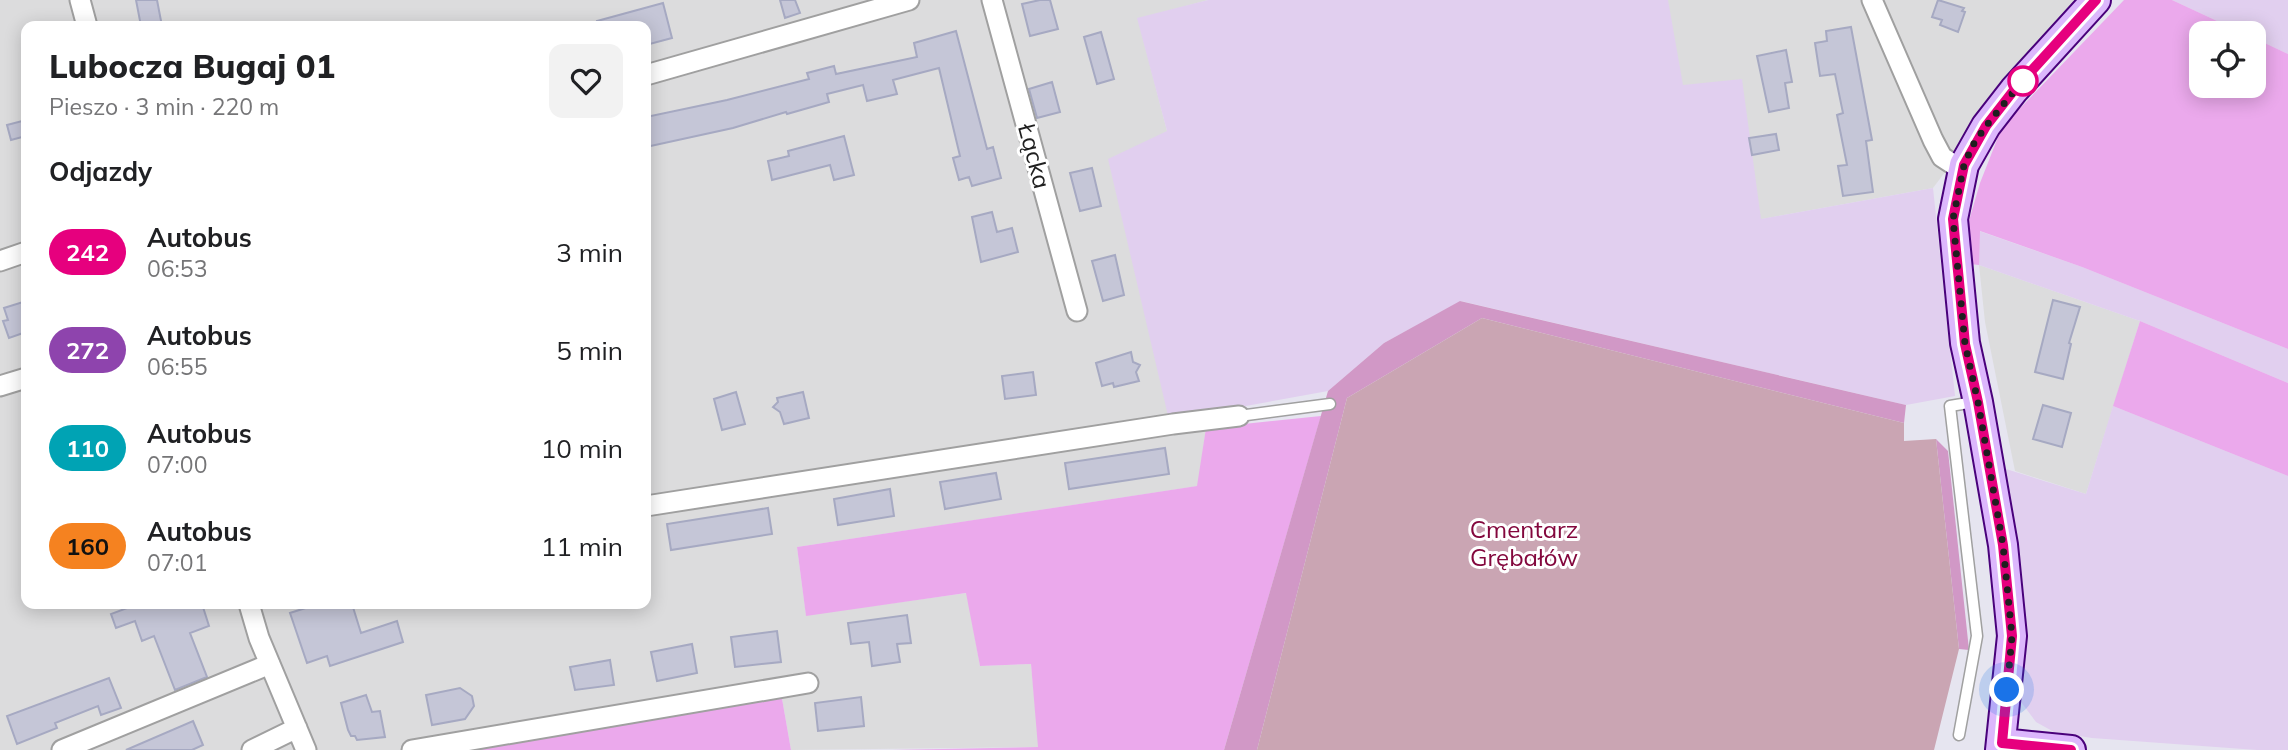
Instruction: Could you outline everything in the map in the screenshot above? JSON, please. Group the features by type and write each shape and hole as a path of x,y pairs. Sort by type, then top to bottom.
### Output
{"street":[{"path":"80,0 86,21"},
{"path":"651,74 909,0"},
{"name":"Łącka","path":"992,0 1077,312"},
{"path":"1872,0 1933,141 1942,157 1962,170"},
{"path":"2071,750 2001,746 2012,636 2003,545 1965,344 1953,219 1962,170 1973,145 2014,90 2096,0"},
{"path":"0,261 21,254"},
{"path":"0,386 21,379"},
{"path":"651,505 1239,416"},
{"path":"250,609 259,638 306,750"},
{"path":"62,750 270,664"},
{"path":"412,750 808,683"},
{"path":"252,750 297,729"}],"lane":[{"path":"1958,735 1976,636 1950,406 1978,402"},
{"path":"1239,416 1330,404"}],"shaded area":[{"path":"0,0 1208,0 1138,19 1167,131 1206,428 1198,486 797,547 806,615 967,593 980,666 1031,664 1039,747 791,750 781,693 439,750 0,750"},
{"path":"1208,0 1668,0 1683,85 1742,79 1761,219 1933,188 1955,396 1906,405 1461,301 1384,343 1328,391 1169,420 1108,159 1167,131 1137,18"},
{"path":"1369,0 2075,0 1933,188 1452,275"},
{"path":"2124,0 2172,0 2217,21 2189,21 2189,98 2266,98 2266,44 2288,54 2288,349 2082,267 1980,231 1979,265 1970,264 1966,231 1980,183 2002,127"},
{"path":"2172,0 2288,0 2288,54 2266,44 2266,21 2217,21"},
{"path":"1979,231 2082,267 2288,349 2288,383 2140,321 1979,265"},
{"path":"1979,265 2140,321 2086,494 2015,471 1985,322"},
{"path":"1460,301 1906,405 1904,423 1482,318 1347,398 1257,750 1224,750 1328,391 1384,343"},
{"path":"2140,321 2288,383 2288,476 2113,406"},
{"path":"2113,406 2288,476 2288,750 2092,738 2054,732 2036,722 2021,702 2006,469 2086,494"},
{"path":"1321,416 1224,750 892,750 1038,747 1031,664 980,666 966,593 806,616 797,547 1197,486 1206,428"},
{"path":"1936,439 1948,451 1969,650 1959,649"},
{"path":"781,693 791,750 440,750"}],"green space":[{"name":"Cmentarz Grębałów","path":"1482,318 1904,423 1904,441 1936,439 1959,649 1934,750 1257,750 1347,398"}],"building":[{"path":"136,0 157,0 161,21 140,21"},
{"path":"780,0 795,0 800,13 785,18"},
{"path":"1050,0 1058,29 1030,36 1022,4"},
{"path":"1938,0 1964,8 1958,32 1940,25 1942,20 1932,17"},
{"path":"663,3 672,38 651,44 651,21 597,21"},
{"path":"1851,27 1872,140 1866,141 1873,192 1843,196 1838,166 1847,165 1837,115 1843,113 1835,74 1820,76 1815,43 1827,41 1826,31"},
{"path":"956,31 987,149 993,147 1001,178 972,186 969,177 959,180 953,158 960,156 939,68 893,80 897,94 867,101 863,85 827,94 829,102 733,128 651,146 651,116 809,79 807,73 834,66 836,74 917,57 914,43"},
{"path":"1101,32 1114,79 1097,84 1084,37"},
{"path":"1786,50 1792,82 1785,83 1789,108 1769,112 1757,56"},
{"path":"1052,82 1060,112 1037,118 1029,89"},
{"path":"21,121 21,137 11,140 7,125"},
{"path":"1776,134 1779,150 1752,155 1749,138"},
{"path":"844,136 854,175 834,180 830,165 772,180 768,161 789,156 788,151"},
{"path":"1092,168 1101,206 1080,211 1070,173"},
{"path":"992,212 997,232 1012,228 1018,252 981,262 972,217"},
{"path":"1115,255 1124,295 1103,301 1092,261"},
{"path":"2053,300 2080,307 2069,343 2071,344 2063,379 2035,372"},
{"path":"21,303 21,334 9,338 3,321 8,320 4,308"},
{"path":"1131,352 1133,362 1140,365 1136,372 1139,381 1114,387 1113,383 1102,386 1096,363"},
{"path":"1033,372 1036,395 1005,399 1002,376"},
{"path":"736,392 745,424 722,430 714,399"},
{"path":"803,392 809,418 784,424 780,412 773,407 778,402 777,398"},
{"path":"2043,405 2071,413 2062,447 2033,439"},
{"path":"1165,448 1169,474 1069,489 1065,463"},
{"path":"996,473 1001,499 945,509 940,482"},
{"path":"890,489 894,516 838,525 834,499"},
{"path":"768,508 772,534 671,550 667,524"},
{"path":"125,609 204,609 209,626 190,633 207,677 175,690 154,636 142,641 135,621 116,628 111,614"},
{"path":"302,609 354,609 361,633 397,621 403,642 330,666 327,656 307,663 290,613"},
{"path":"907,615 911,643 897,644 900,662 872,666 869,642 851,644 848,623"},
{"path":"777,631 781,662 735,667 731,637"},
{"path":"692,644 697,673 657,681 651,652"},
{"path":"610,660 614,685 575,690 570,667"},
{"path":"109,678 121,708 101,715 98,706 55,723 57,728 17,744 7,716"},
{"path":"460,688 472,696 474,706 465,719 432,725 426,695"},
{"path":"366,695 372,712 380,711 385,737 357,740 348,730 341,703"},
{"path":"861,697 864,726 818,731 815,703"},
{"path":"193,721 203,745 192,750 126,750"}],"bus line":[{"name":"242","path":"2071,750 2002,743 2012,636 2003,545 1965,344 1953,219 1964,165 1973,145 2014,90 2096,0"}],"route":[{"path":"2007,690 2012,636 2003,545 1965,344 1953,219 1964,165 1973,145 2028,74 2023,81"}]}
